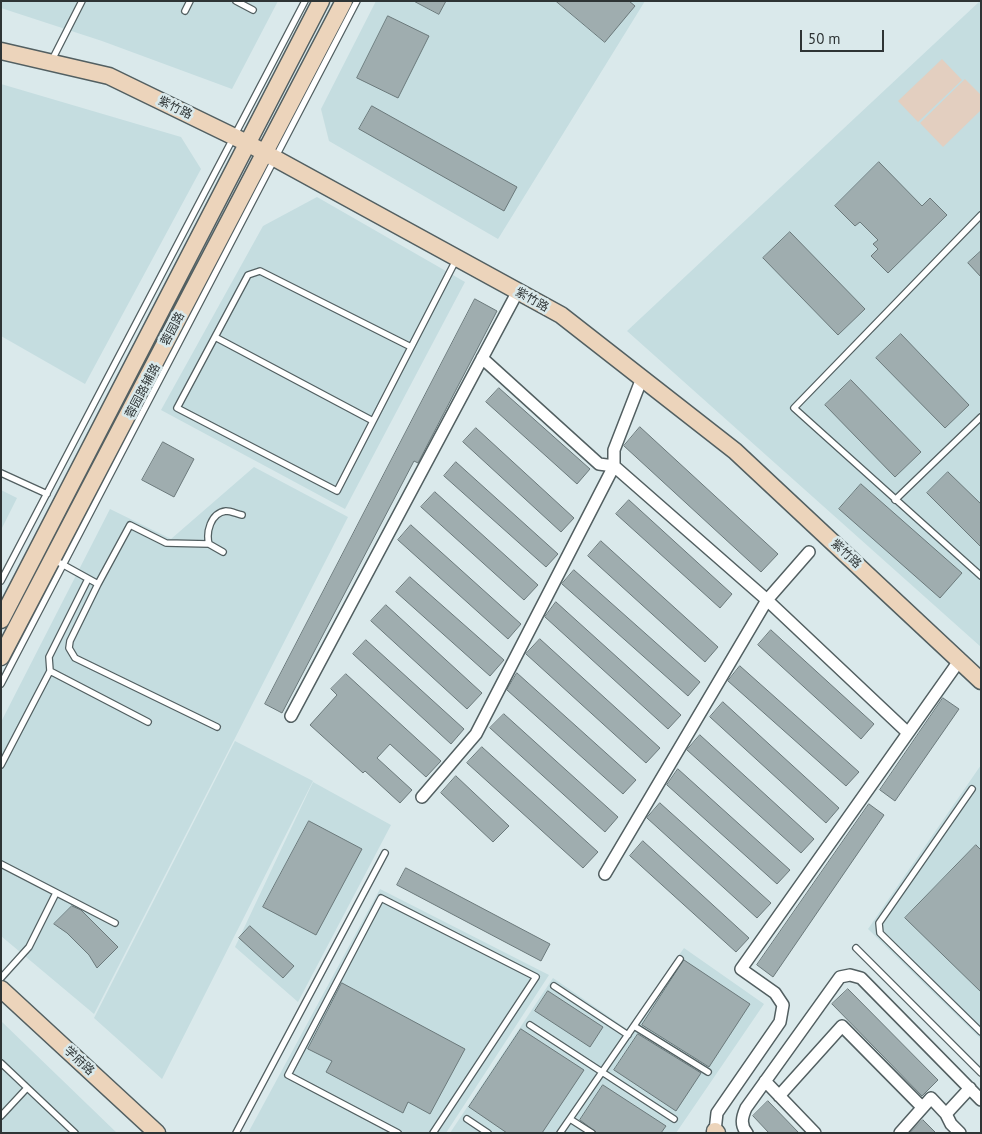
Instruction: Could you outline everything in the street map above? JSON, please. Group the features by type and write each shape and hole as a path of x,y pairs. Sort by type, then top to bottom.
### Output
{"street":[{"name":"蓉园路","path":"1,620 241,140 321,1"},
{"name":"蓉园路","path":"1,657 58,561 271,156 344,1"},
{"name":"紫竹路","path":"1,51 109,76 241,140 561,315 736,451 981,681"},
{"path":"291,716 518,291"},
{"path":"482,358 599,464 614,466 767,600 908,733"},
{"path":"422,797 476,734 614,466 614,450 642,378"},
{"path":"605,874 767,600 809,552"},
{"path":"716,1132 717,1113 780,1022 783,1005 775,993 741,969 959,661"},
{"path":"747,1133 744,1129 742,1117 765,1081 840,977 850,975 861,978 981,1100"},
{"name":"学府路","path":"5,995 157,1133"},
{"path":"779,1096 842,1026 922,1108"},
{"path":"765,1081 815,1133"},
{"path":"946,1114 970,1088"},
{"path":"900,1133 931,1098 960,1133"}],"lane":[{"path":"51,62 82,1"},
{"path":"185,11 190,1"},
{"path":"236,1 253,10"},
{"path":"1,581 241,140 306,1"},
{"path":"271,156 357,1"},
{"path":"981,215 794,408 981,576"},
{"path":"411,347 260,271 248,275 177,408 337,491 457,258"},
{"path":"215,337 373,421"},
{"path":"895,500 981,417"},
{"path":"1,473 47,494"},
{"path":"209,544 208,530 217,515 226,511 242,515"},
{"path":"217,727 76,658 69,648 70,641 98,584 130,525 166,543 209,544 223,552"},
{"path":"1,684 58,561 98,584"},
{"path":"1,765 3,756 50,671 49,657 88,579"},
{"path":"50,671 148,722"},
{"path":"972,788 879,923 880,933 981,1032"},
{"path":"236,1133 385,853"},
{"path":"1,864 115,923"},
{"path":"1,978 29,947 56,893"},
{"path":"398,1133 288,1075 381,898 536,977 432,1133"},
{"path":"856,948 981,1073"},
{"path":"560,1133 680,959"},
{"path":"554,986 628,1035"},
{"path":"530,1025 674,1119"},
{"path":"634,1026 708,1072"},
{"path":"1,1063 75,1133"},
{"path":"1,1116 27,1088"},
{"path":"467,1119 488,1133"},
{"path":"570,1119 592,1133"}],"shaded area":[{"path":"1,1 278,1 232,89 102,41 1,8"},
{"path":"376,1 645,1 498,239 329,141 321,109"},
{"path":"981,1 981,647 627,331"},
{"path":"942,59 962,80 918,122 898,101"},
{"path":"965,79 981,95 981,110 943,147 920,123"},
{"path":"1,84 181,137 201,169 85,384 1,336"},
{"path":"317,197 465,282 345,509 161,410 263,226"},
{"path":"254,467 348,517 94,1014 1,936 1,722 110,509 171,539"},
{"path":"1,490 17,498 1,530"},
{"path":"235,741 313,781 162,1079 94,1018"},
{"path":"981,765 981,1039 868,929"},
{"path":"313,782 391,825 298,1002 235,947"},
{"path":"380,889 549,975 446,1133 248,1133"},
{"path":"684,948 764,1004 676,1133 450,1133 553,978 627,1029"},
{"path":"1,1021 117,1133 1,1133"}],"building":[{"path":"414,1 446,1 439,14"},
{"path":"556,1 629,1 635,6 605,42"},
{"path":"388,16 429,36 398,98 357,78"},
{"path":"372,106 517,187 504,211 359,129"},
{"path":"879,162 922,206 930,198 947,215 888,273 871,256 878,249 873,244 878,240 860,222 855,226 835,206"},
{"path":"790,232 865,309 838,335 763,258"},
{"path":"981,251 981,277 968,263"},
{"path":"475,299 497,311 418,463 414,461 282,713 265,704"},
{"path":"901,334 969,405 945,428 876,358"},
{"path":"851,380 921,452 895,477 825,405"},
{"path":"499,388 590,469 577,484 486,402"},
{"path":"640,427 778,554 761,572 624,446"},
{"path":"476,428 574,518 561,532 463,442"},
{"path":"163,442 194,459 174,497 142,480"},
{"path":"456,462 558,554 546,567 444,476"},
{"path":"948,472 981,504 981,547 927,493"},
{"path":"861,484 962,573 940,598 839,509"},
{"path":"435,492 538,585 524,600 421,507"},
{"path":"629,500 732,594 720,608 616,514"},
{"path":"411,525 521,624 508,639 398,540"},
{"path":"601,541 718,647 705,662 588,556"},
{"path":"574,570 700,682 688,696 562,584"},
{"path":"410,577 504,660 490,676 396,592"},
{"path":"556,602 681,715 668,729 545,617"},
{"path":"386,605 482,693 467,709 371,621"},
{"path":"771,630 874,724 861,739 758,645"},
{"path":"540,639 660,748 646,763 526,654"},
{"path":"366,640 464,729 451,744 353,654"},
{"path":"740,666 859,772 846,786 728,681"},
{"path":"517,673 636,780 623,794 507,690"},
{"path":"346,674 441,761 426,777 390,744 377,758 412,790 400,803 365,771 363,773 310,725 337,695 331,689"},
{"path":"943,698 959,709 895,801 880,790"},
{"path":"723,702 839,808 826,823 710,717"},
{"path":"504,714 618,817 605,832 490,728"},
{"path":"700,735 814,839 801,853 687,750"},
{"path":"482,747 598,852 583,868 467,763"},
{"path":"678,769 790,870 777,884 667,785"},
{"path":"456,776 509,826 493,842 441,793"},
{"path":"660,803 771,903 757,918 647,818"},
{"path":"869,804 884,815 773,977 757,965"},
{"path":"309,821 362,849 316,935 263,907"},
{"path":"643,841 749,938 736,952 630,856"},
{"path":"976,845 981,850 981,992 905,918"},
{"path":"406,868 550,944 541,961 397,885"},
{"path":"72,906 81,910 118,947 97,968 89,955 67,933 54,924"},
{"path":"250,926 294,966 283,978 239,938"},
{"path":"684,960 750,1004 709,1067 642,1025"},
{"path":"342,983 465,1049 430,1114 408,1102 403,1113 326,1072 332,1061 308,1049"},
{"path":"848,989 938,1080 922,1096 832,1004"},
{"path":"548,991 603,1027 590,1047 535,1011"},
{"path":"521,1029 584,1070 542,1133 507,1133 469,1107"},
{"path":"638,1034 701,1073 676,1111 614,1070"},
{"path":"603,1085 666,1126 661,1133 597,1133 580,1120"},
{"path":"768,1101 799,1133 769,1133 753,1116"},
{"path":"923,1120 936,1133 910,1133"}]}
